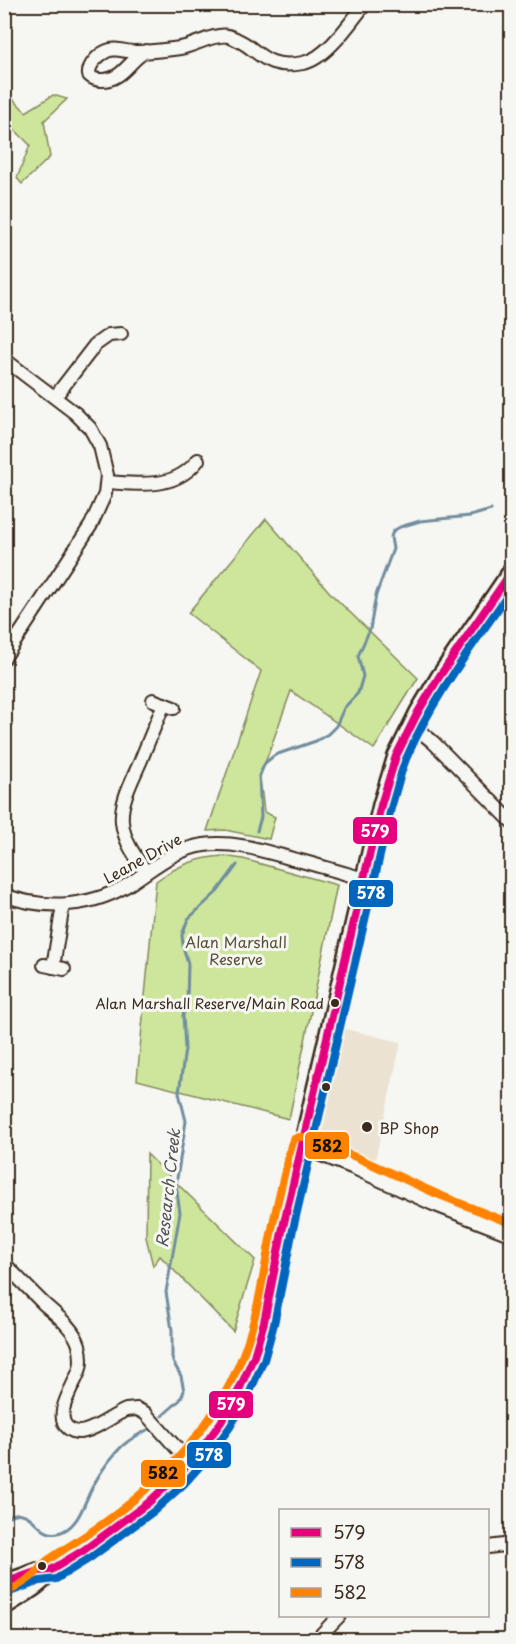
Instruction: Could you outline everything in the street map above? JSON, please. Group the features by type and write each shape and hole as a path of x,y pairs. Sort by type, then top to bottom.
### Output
{"main road":[{"path":"4,1583 51,1569 84,1550 133,1516 190,1463 210,1437 239,1390 254,1356 269,1301 301,1147 386,785 396,756 410,727 439,677 512,570"},
{"path":"4,1606 39,1584 51,1569"}],"street":[{"path":"146,51 184,47 224,35 236,39 273,63 301,64 314,60 323,52 365,4"},
{"path":"55,397 95,345 109,335 122,334"},
{"path":"4,359 83,420 95,437 103,456 107,475 101,504 91,525 4,658"},
{"path":"107,482 144,484 164,482 185,474 198,460"},
{"path":"147,872 130,848 122,820 122,811 163,704"},
{"path":"410,727 421,732 433,742 512,822"},
{"name":"Leane Drive","path":"4,895 32,903 63,905 86,901 109,894 129,884 162,861 180,852 202,845 222,844 255,848 364,879"},
{"path":"54,967 63,905"},
{"path":"301,1147 512,1235"},
{"path":"4,1263 68,1327 78,1342 81,1354 80,1366 64,1406 62,1418 65,1425 72,1431 81,1432 126,1410 141,1411 149,1416 170,1443 190,1463"},
{"path":"489,1547 512,1544"},
{"path":"316,1640 338,1617"}],"shaded area":[{"path":"345,1029 401,1042 374,1165 320,1143"}],"green space":[{"path":"5,91 26,112 53,95 67,99 44,121 50,157 22,184 17,178 30,145 5,120"},
{"path":"266,519 332,595 418,678 374,749 291,691 260,777 264,812 275,817 269,839 225,830 207,831 261,671 188,613"},
{"name":"Alan Marshall Reserve","path":"223,856 243,859 337,885 289,1119 137,1080 156,881 188,863"},
{"path":"147,1154 255,1260 233,1331 160,1256 153,1266 146,1237"}],"waterway":[{"name":"Research Creek","path":"257,831 261,817 259,776 265,763 275,755 316,741 328,734 336,726 344,708 358,693 363,676 358,656 370,629 376,595 393,549 391,537 393,531 420,521 470,516 491,510"},
{"name":"Research Creek","path":"162,1416 180,1400 184,1391 181,1376 172,1357 172,1330 166,1292 180,1213 176,1185 186,1121 179,1093 185,1049 183,1015 187,1003 188,964 182,935 188,919 217,892 237,865"},
{"name":"Research Creek","path":"4,1518 20,1514 27,1516 47,1532 58,1533 65,1530 80,1514 95,1482 111,1458 125,1444 147,1430"}],"transit line":[{"name":"579","path":"4,1583 38,1571 51,1570 84,1550 148,1503 199,1452 221,1422 239,1390 254,1356 264,1322 283,1227 381,805 396,756 439,677 512,571"},
{"name":"578","path":"7,1593 40,1581 56,1579 90,1558 154,1511 184,1484 207,1458 230,1427 249,1394 264,1360 274,1324 293,1229 391,808 402,771 428,714 512,589"},
{"name":"582","path":"4,1594 28,1580 42,1565 108,1520 151,1485 189,1445 221,1400 234,1375 250,1334 274,1218 294,1139 305,1137 512,1224"}],"place":[{"name":"Alan Marshall Reserve/Main Road","path":"335,1003"},
{"name":"BP Shop","path":"367,1127"}]}
